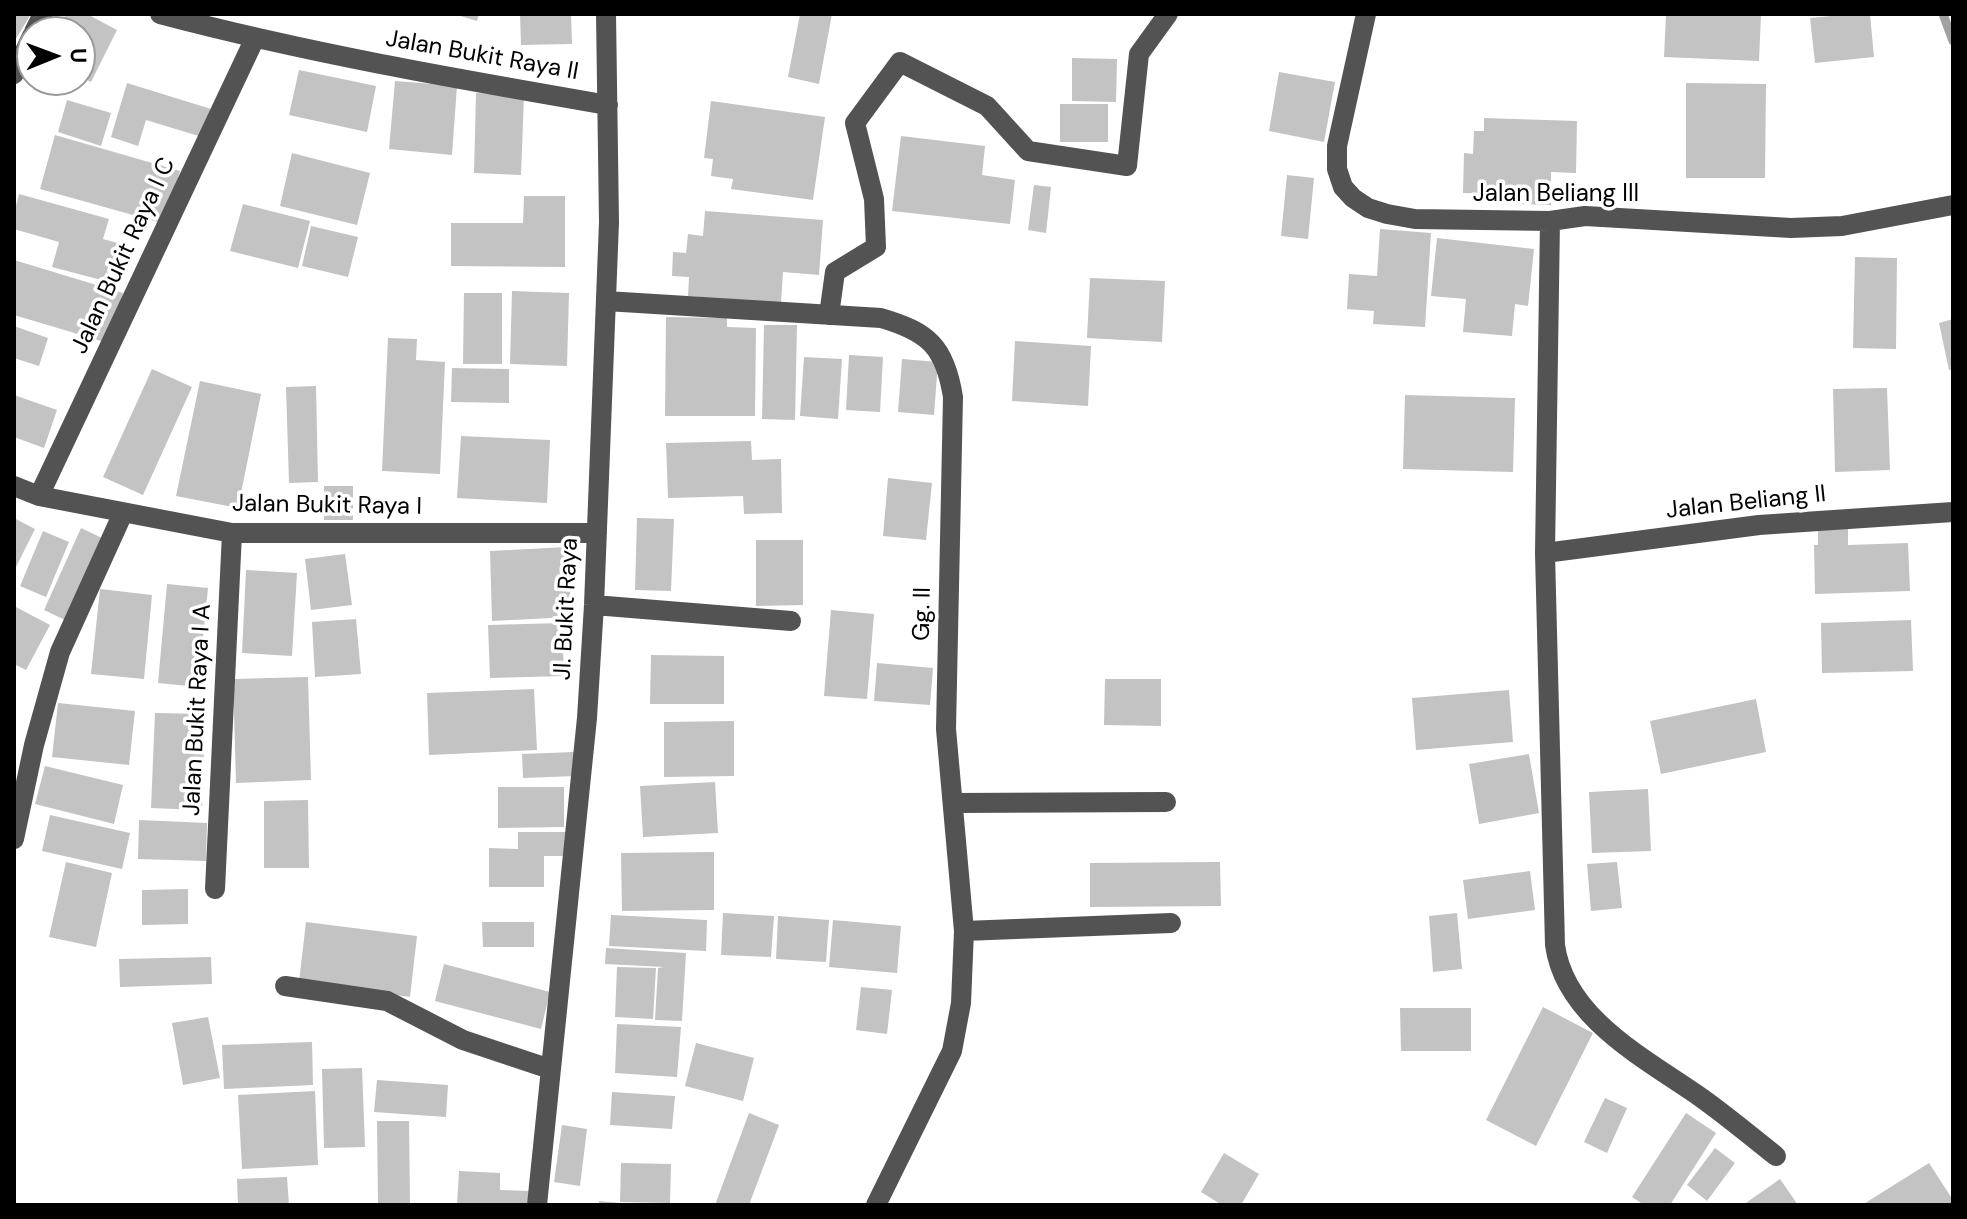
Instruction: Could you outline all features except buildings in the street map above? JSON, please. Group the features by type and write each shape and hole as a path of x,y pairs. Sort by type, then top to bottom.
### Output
{"street":[{"name":"Jalan Bukit Raya II","path":"160,14 211,21 255,38 391,66 608,105"},
{"name":"Jl. Bukit Raya","path":"537,1205 587,718 594,605 606,301 606,14"},
{"path":"829,315 835,272 876,247 877,220 872,186 855,123 900,62 987,106 1028,151 1127,166 1139,54 1168,14"},
{"name":"Jalan Beliang III","path":"1366,14 1337,146 1337,169 1343,187 1368,208 1415,219 1550,221 1585,216 1740,226 1829,226 1953,205"},
{"name":"Jalan Bukit Raya I C","path":"39,496 255,38"},
{"path":"1550,221 1545,553 1558,966 1581,1004 1624,1046 1705,1100 1776,1156"},
{"name":"Gg. II","path":"606,301 881,318 921,333 935,344 950,379 953,397 946,729 964,931 961,1003 952,1051 876,1205"},
{"name":"Jalan Bukit Raya I","path":"14,486 39,496 232,533 597,533"},
{"name":"Jalan Beliang II","path":"1545,553 1759,525 1953,512"},
{"path":"14,839 34,745 60,652 123,513"},
{"name":"Jalan Bukit Raya I A","path":"215,889 232,533"},
{"path":"594,605 791,621"},
{"path":"953,803 1166,802"},
{"path":"964,931 1171,923"},
{"path":"285,986 387,1001 463,1040 550,1069"}],"waterway":[{"path":"1943,14 1953,41"}]}
